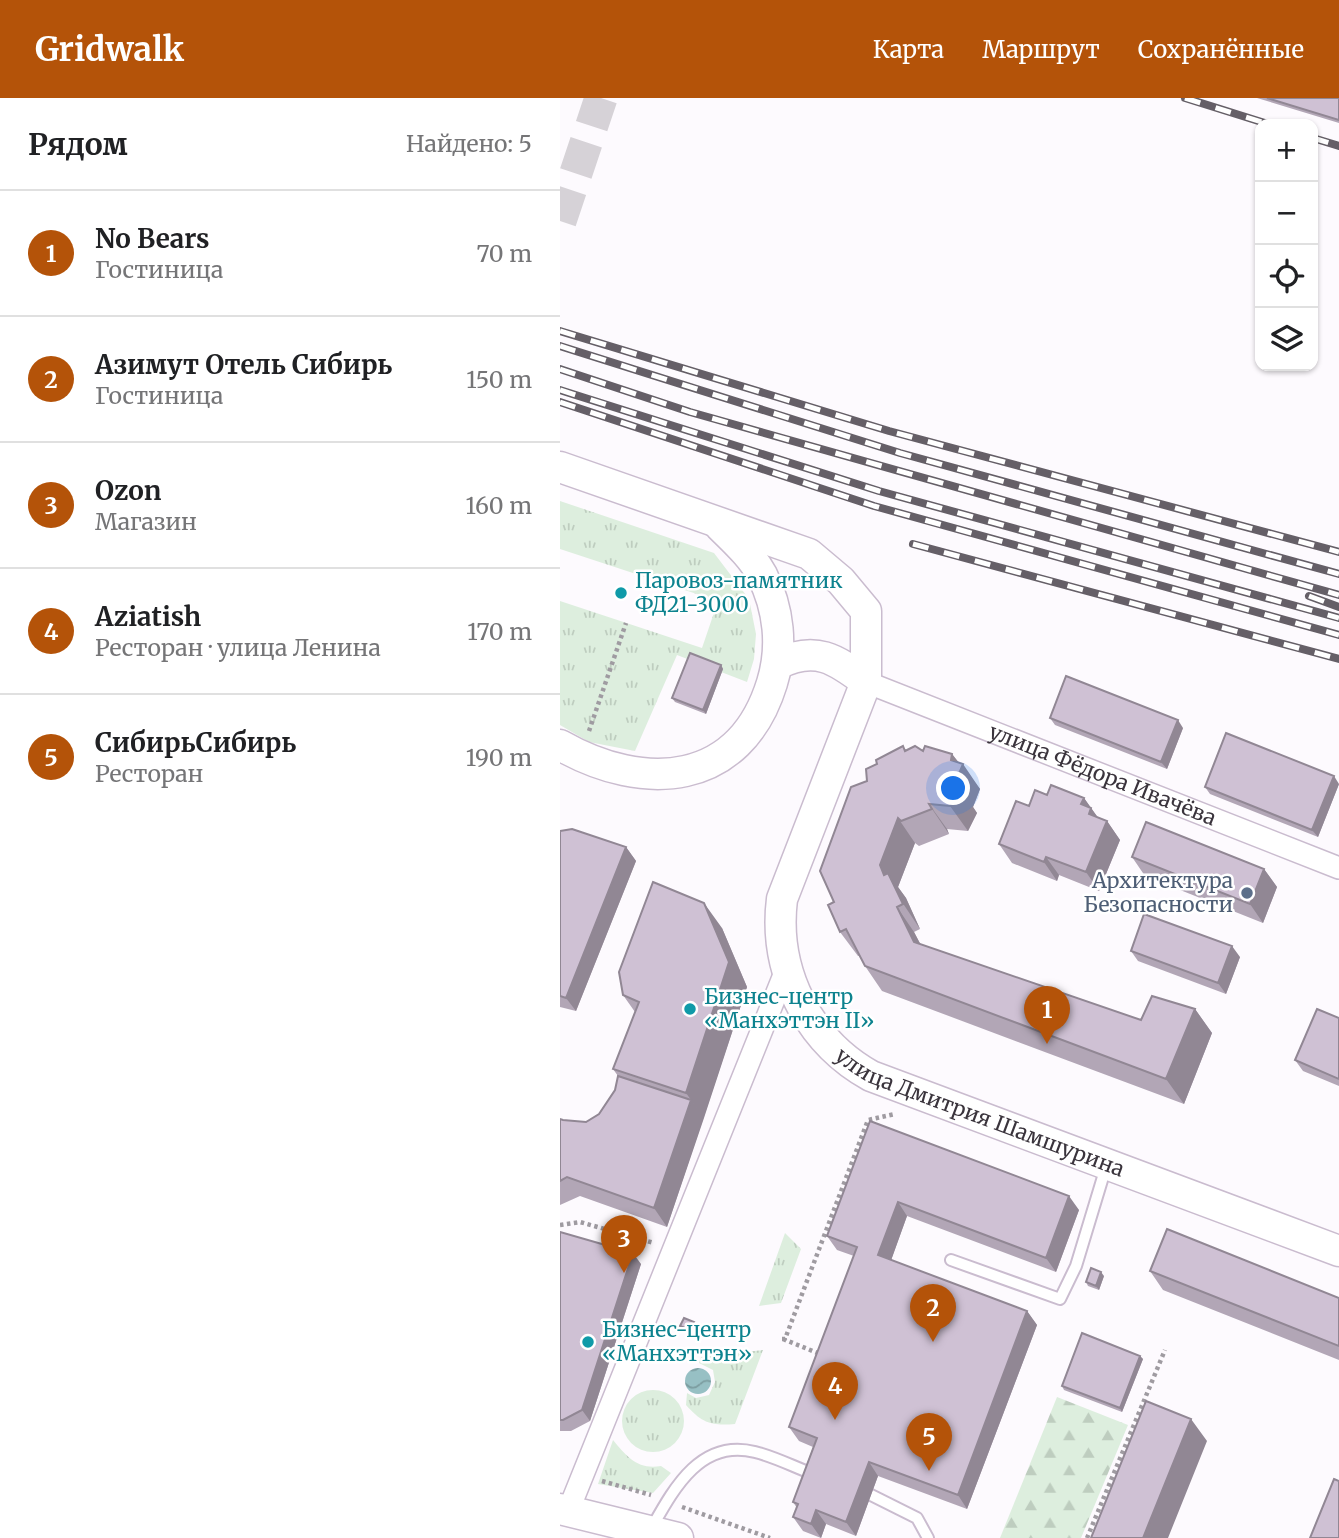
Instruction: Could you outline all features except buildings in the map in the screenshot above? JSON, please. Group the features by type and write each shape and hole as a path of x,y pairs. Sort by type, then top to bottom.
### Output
{"street":[{"name":"улица Дмитрия Шамшурина","path":"560,467 809,554 841,581 866,611 866,682 782,899 778,929 786,970 807,1017 845,1062 871,1076 1339,1251"},
{"path":"570,750 622,770 668,775 703,766 725,754 751,730 768,699 778,664 778,624 772,598 760,572 746,552 712,519"},
{"path":"778,664 798,654 837,660 866,682"},
{"name":"улица Фёдора Ивачёва","path":"866,682 1339,868"},
{"path":"665,1534 565,1509 674,1249 786,970"}],"lane":[{"path":"951,1260 1060,1299 1076,1266 1107,1164"},
{"path":"665,1534 676,1485 696,1463 719,1454 755,1452 818,1475"},
{"path":"871,1495 917,1518 928,1538"}],"path":[{"path":"570,750 626,623"},
{"path":"830,1359 782,1339 785,1339 868,1120 900,1113"},
{"path":"560,1225 580,1222 674,1249"},
{"path":"1087,1538 1166,1350"}],"green space":[{"path":"560,501 714,553 749,599 756,634 754,659 747,682 677,655 635,751 589,742 560,725 560,601 702,648 718,601 560,549"},
{"path":"785,1233 801,1249 781,1303 759,1306"},
{"path":"763,1350 735,1424 708,1422 686,1405 687,1393 696,1398 709,1395 715,1382 713,1370 699,1363 701,1357"},
{"path":"653,1390 675,1399 684,1421 675,1443 653,1452 631,1443 622,1421 631,1399"},
{"path":"1057,1397 1128,1425 1081,1538 1000,1538"},
{"path":"613,1440 639,1464 661,1466 671,1473 653,1493 598,1484"}],"water":[{"path":"698,1368 707,1372 711,1381 707,1390 698,1394 689,1390 685,1381 689,1372"}],"tunnel":[{"path":"560,221 601,98"}],"railway":[{"path":"1185,98 1255,120"},
{"path":"1318,140 1339,146"},
{"path":"560,331 889,431 1339,552"},
{"path":"560,346 900,453 1339,574"},
{"path":"560,369 690,412 1339,595"},
{"path":"560,390 879,491 1339,618"},
{"path":"560,402 874,506 1339,635"},
{"path":"913,544 1339,659"},
{"path":"1309,596 1339,607"}],"place":[{"name":"Паровоз-памятник ФД21-3000","path":"621,593"},
{"name":"Архитектура Безопасности","path":"1247,893"},
{"name":"Бизнес-центр «Манхэттэн II»","path":"690,1009"},
{"name":"No Bears","path":"1047,1044"},
{"name":"Ozon","path":"624,1273"},
{"name":"Бизнес-центр «Манхэттэн»","path":"588,1342"},
{"name":"Азимут Отель Сибирь","path":"933,1342"},
{"name":"Aziatish","path":"835,1420"},
{"name":"СибирьСибирь","path":"929,1471"}]}
